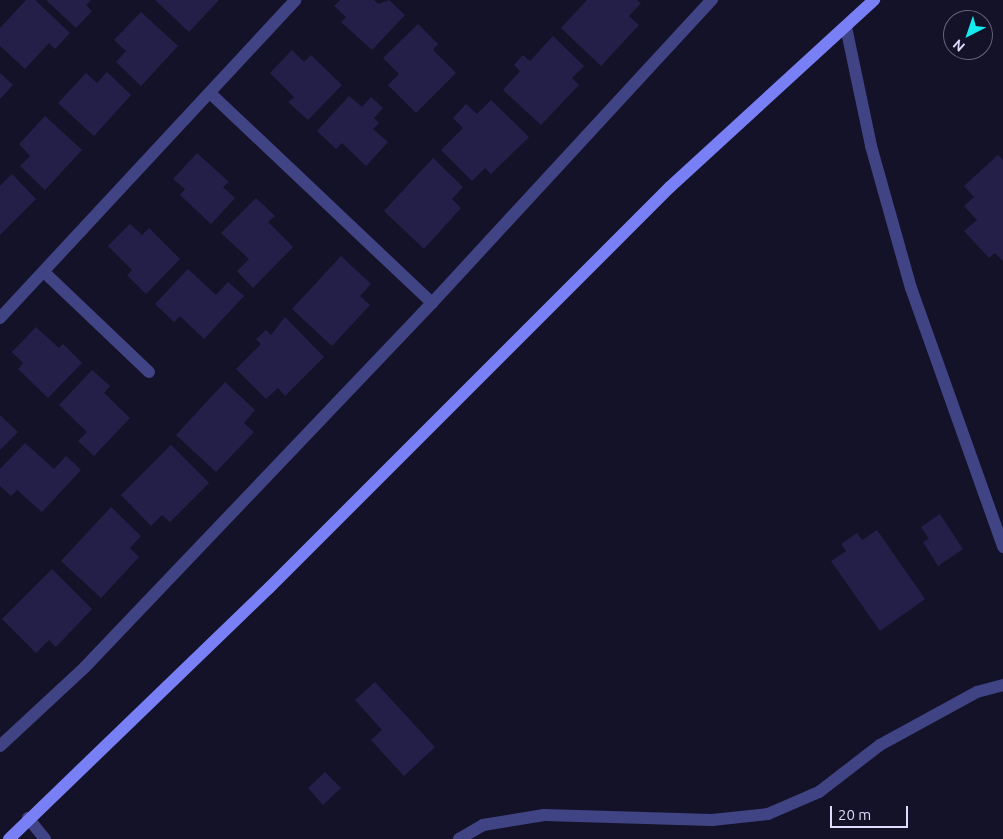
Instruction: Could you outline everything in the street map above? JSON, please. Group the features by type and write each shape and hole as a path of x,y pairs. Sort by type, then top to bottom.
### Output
{"main road":[{"path":"10,839 28,818 206,650 663,194 874,0"}],"street":[{"path":"0,318 295,0"},
{"path":"0,746 85,667 432,303 712,0"},
{"path":"846,27 871,146 911,288 1003,547"},
{"path":"210,93 432,303"},
{"path":"44,272 149,372"},
{"path":"459,839 483,824 544,815 712,820 768,814 819,792 880,745 977,692 1003,685"},
{"path":"28,818 45,839"}],"building":[{"path":"26,0 35,0 70,33 55,49 49,43 25,69 0,46 0,28"},
{"path":"46,0 91,0 86,5 92,11 76,28"},
{"path":"155,0 219,0 189,32"},
{"path":"340,0 374,0 378,4 389,0 405,15 372,50 341,22 346,17 334,6"},
{"path":"587,0 637,0 641,3 629,16 639,25 601,66 561,28"},
{"path":"141,12 178,46 141,86 116,62 126,51 114,40"},
{"path":"418,24 438,44 433,50 456,73 416,113 388,85 399,74 383,58"},
{"path":"553,36 584,66 572,78 579,85 541,125 503,90 520,71 514,65 523,55 530,61"},
{"path":"292,50 304,62 311,55 342,85 308,120 288,102 294,97 270,73"},
{"path":"107,72 131,95 94,136 58,103 86,73 97,83"},
{"path":"0,73 13,85 0,99"},
{"path":"349,96 362,107 371,97 383,108 374,118 379,123 373,129 388,142 366,166 342,143 336,149 317,131"},
{"path":"491,100 529,137 491,174 485,168 472,181 441,150 463,128 453,118 466,104 477,114"},
{"path":"45,116 82,150 45,190 20,166 30,156 19,144"},
{"path":"197,153 229,182 223,187 235,198 211,224 180,195 185,189 173,179"},
{"path":"998,155 1003,160 1003,261 995,253 989,258 964,231 977,220 964,206 974,197 964,186"},
{"path":"433,158 463,187 452,199 461,208 424,249 384,211"},
{"path":"12,174 36,199 0,235 0,186"},
{"path":"256,198 275,216 268,222 293,247 253,288 237,271 249,259 221,233"},
{"path":"130,224 142,235 149,228 180,259 146,294 127,275 132,270 108,246"},
{"path":"341,256 371,284 360,296 370,305 332,346 292,309"},
{"path":"188,269 216,295 228,282 244,296 204,339 180,316 174,322 155,304"},
{"path":"285,317 324,357 285,396 278,388 266,399 236,369 261,344 256,339 266,330 271,335"},
{"path":"36,327 59,348 63,344 82,363 48,398 18,369 23,363 12,352"},
{"path":"92,370 110,386 104,393 130,418 94,456 78,441 87,432 59,405"},
{"path":"225,382 255,410 244,423 254,432 216,472 176,435"},
{"path":"0,415 18,432 0,450"},
{"path":"25,443 54,469 66,456 81,470 42,512 17,490 11,496 0,486 0,469"},
{"path":"171,445 209,483 170,522 162,515 151,526 121,495"},
{"path":"111,507 141,536 130,548 139,557 101,598 61,561"},
{"path":"940,514 963,549 938,566 923,542 929,539 921,527"},
{"path":"877,530 925,599 880,631 831,561 846,551 841,544 857,533 862,540"},
{"path":"52,569 92,609 56,647 49,640 36,653 2,619"},
{"path":"375,682 435,747 404,776 371,740 382,730 355,700"},
{"path":"325,772 341,788 323,805 308,788"}]}
